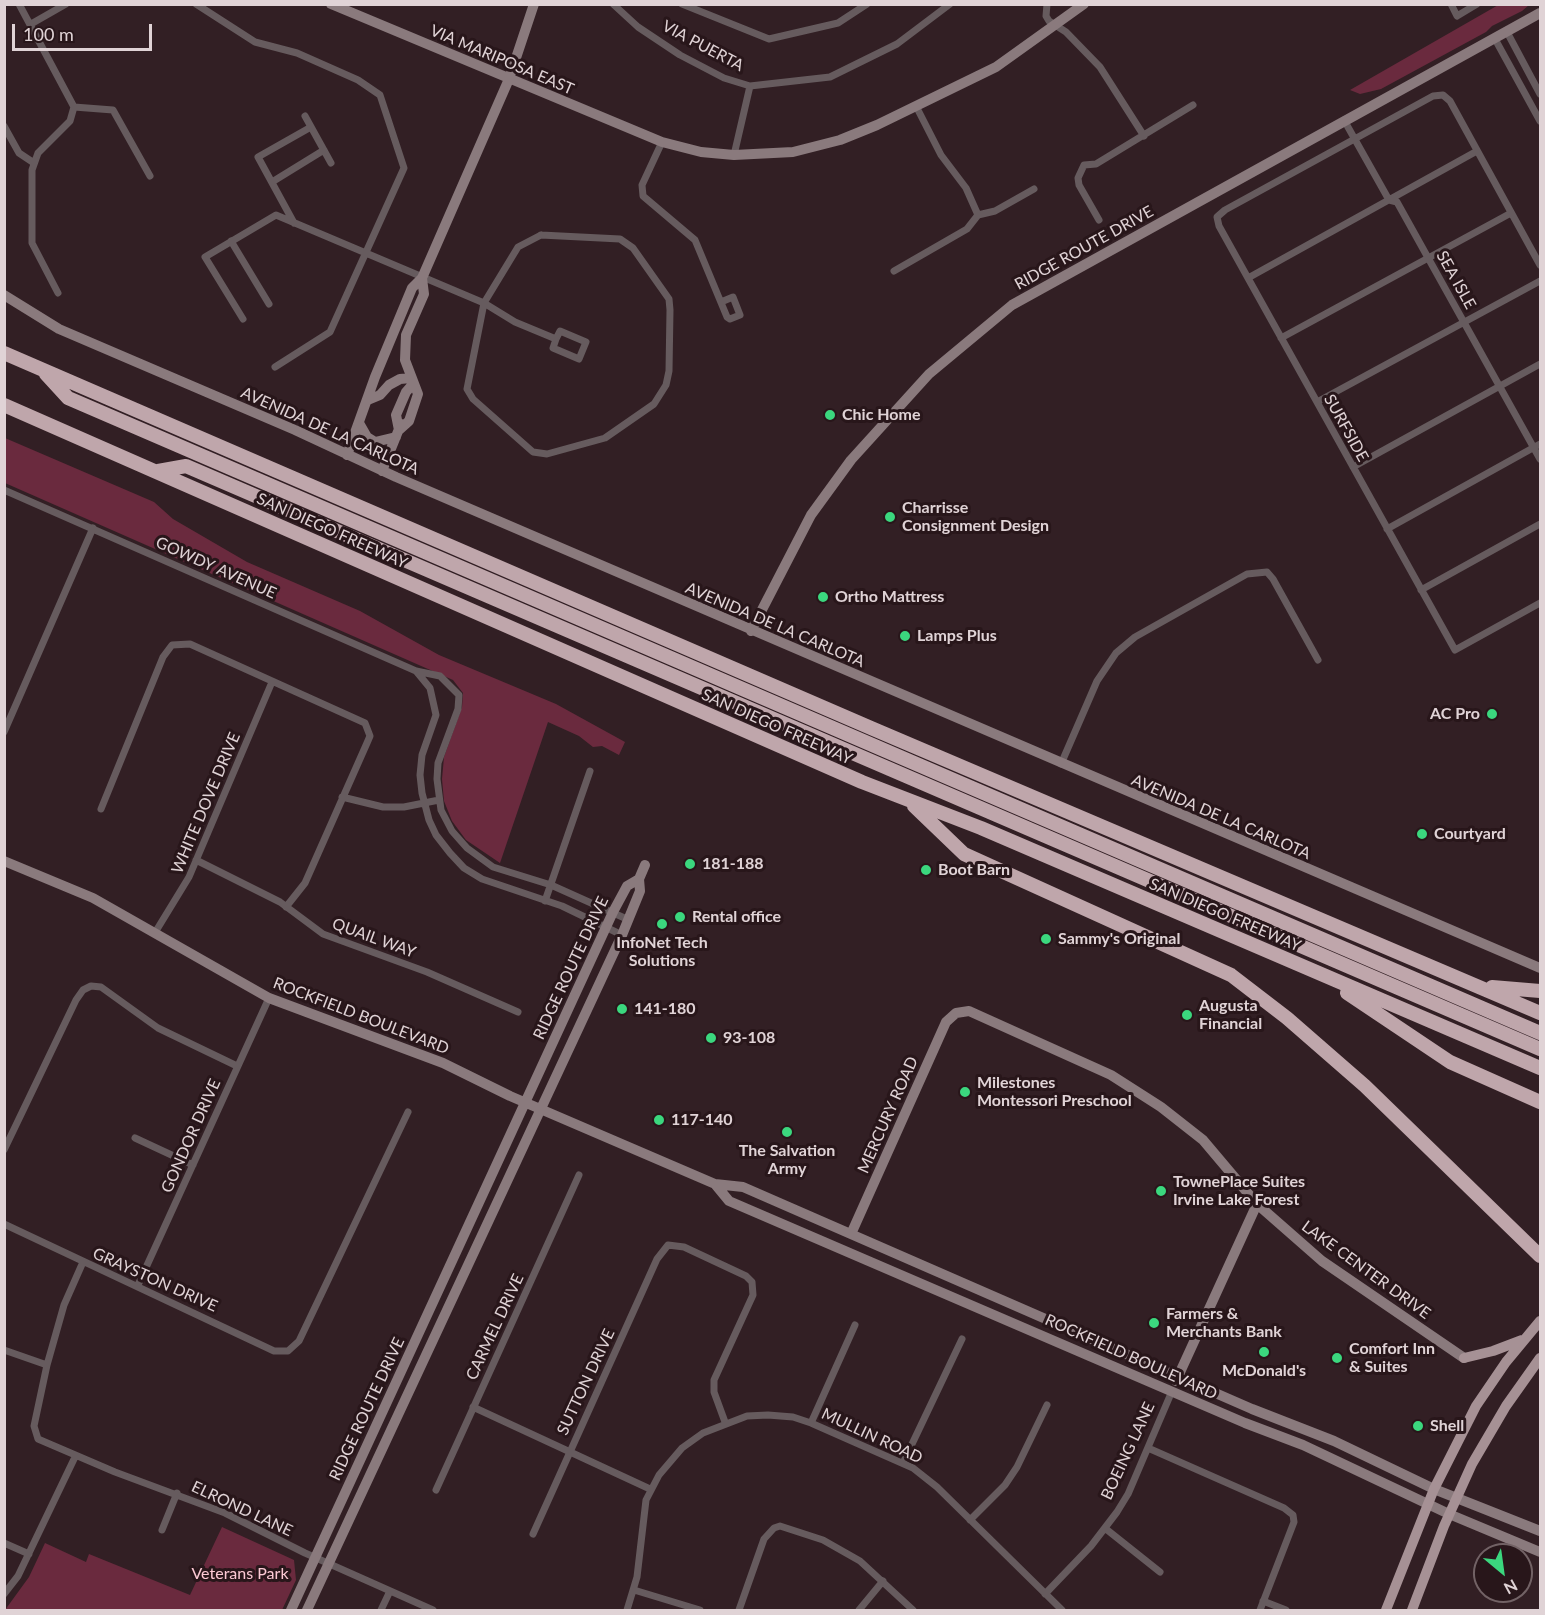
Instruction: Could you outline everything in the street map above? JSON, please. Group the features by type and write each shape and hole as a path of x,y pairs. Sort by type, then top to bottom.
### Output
{"highway":[{"name":"SAN DIEGO FREEWAY","path":"4,353 860,724 1482,986 1540,1013"},
{"path":"40,368 68,398 1540,1033"},
{"name":"SAN DIEGO FREEWAY","path":"4,405 911,802 981,828 1540,1068"},
{"path":"158,471 186,466 1540,1049"},
{"path":"911,802 964,854 1192,956 1238,981 1287,1018 1365,1086 1540,1256"},
{"path":"1318,974 1450,1062 1540,1102"},
{"path":"1482,986 1540,991"}],"main road":[{"name":"VIA MARIPOSA EAST","path":"331,4 662,142 701,152 734,155 793,152 840,140 917,108 996,67 1084,4"},
{"path":"346,455 412,288 422,278 509,80 534,4"},
{"name":"RIDGE ROUTE DRIVE","path":"751,631 816,508 876,430 939,364 1012,305 1540,13"},
{"path":"382,471 397,434 409,421 418,394 405,360 406,335 424,294 422,278"},
{"name":"AVENIDA DE LA CARLOTA","path":"4,295 59,329 296,430 382,471 1540,968"},
{"path":"368,400 400,379 412,381"},
{"path":"359,423 367,437 375,442 397,434"},
{"path":"639,879 645,865"},
{"name":"ROCKFIELD BOULEVARD","path":"6,866 93,898 156,931 237,982 269,998 443,1063 525,1103 715,1184 742,1187 1179,1375 1252,1409 1334,1441 1434,1489 1540,1531"},
{"name":"RIDGE ROUTE DRIVE","path":"291,1611 613,912 627,886 639,879 640,891 629,920 307,1611"},
{"name":"LAKE CENTER DRIVE","path":"957,1013 969,1011 981,1014 1111,1075 1137,1090 1203,1140 1257,1204 1323,1261 1464,1358 1494,1351 1525,1338"},
{"name":"MERCURY ROAD","path":"851,1234 946,1022 957,1013"},
{"name":"ROCKFIELD BOULEVARD","path":"715,1184 729,1201 1303,1445 1449,1514 1540,1552"},
{"name":"BOEING LANE","path":"1172,1391 1257,1204"},
{"path":"832,1244 851,1234"},
{"path":"1386,1611 1427,1503 1476,1406 1540,1321"},
{"path":"1412,1611 1449,1514 1472,1464 1506,1406 1540,1358"}],"street":[{"path":"19,4 74,107 70,121 38,153 34,163 32,243 58,293"},
{"path":"31,24 66,4"},
{"path":"196,4 255,42 297,53 358,80 380,95 404,168 330,332 274,367"},
{"name":"VIA PUERTA","path":"613,4 638,27 680,55 724,78 750,86 830,77 897,44 950,4"},
{"name":"VIA PUERTA","path":"681,4 770,39 838,23 867,4"},
{"path":"1047,4 1046,15 1100,67 1144,136"},
{"path":"1451,4 1457,16 1477,4"},
{"path":"1507,32 1540,94"},
{"path":"1495,39 1540,121"},
{"path":"734,155 750,86"},
{"path":"1355,139 1433,96 1443,95 1450,101 1540,265"},
{"path":"1099,220 1079,185 1080,171 1084,165 1096,164 1193,105"},
{"path":"74,107 113,110 150,176"},
{"path":"917,108 941,155 966,189 978,215"},
{"path":"305,116 331,163"},
{"name":"SEA ISLE","path":"1344,120 1389,200 1397,202 1500,386 1537,446 1540,459"},
{"path":"4,126 20,153 34,163"},
{"path":"294,224 258,157 311,127"},
{"name":"SURFSIDE","path":"1355,139 1225,210 1217,217 1219,226 1455,650 1540,603"},
{"path":"662,142 642,185 643,196 695,240 721,302"},
{"path":"272,182 324,150"},
{"path":"1248,278 1478,151"},
{"path":"894,272 967,229 978,215 995,211 1034,189"},
{"path":"1281,338 1511,213"},
{"path":"243,318 205,257 276,216 484,303 515,322 556,339"},
{"path":"541,235 620,239 633,248 669,299 669,371 666,385 654,404 605,438 548,454 533,452 473,399 467,389 484,303 518,247 529,239 541,235"},
{"path":"231,242 269,304"},
{"path":"1317,402 1540,280"},
{"path":"560,331 586,342 579,359 553,348 556,339 560,331"},
{"path":"1353,467 1540,364"},
{"path":"1387,529 1537,446"},
{"name":"GOWDY AVENUE","path":"4,490 416,671 440,676 459,695 458,709 438,763 439,800 452,831 472,852 493,867 550,885 629,920"},
{"path":"1421,590 1540,524"},
{"path":"4,732 93,528"},
{"path":"1061,764 1097,681 1116,653 1140,634 1247,574 1267,572 1274,579 1318,660"},
{"path":"101,809 164,657 172,645 190,644 358,720 369,728 370,736 305,883 286,907"},
{"path":"416,671 430,688 435,709 422,755 420,776 424,803 436,835 464,868 502,887 545,901 622,935"},
{"name":"WHITE DOVE DRIVE","path":"156,931 182,893 272,682"},
{"path":"545,901 590,771"},
{"path":"342,797 383,807 439,800"},
{"name":"QUAIL WAY","path":"196,860 286,907 323,934 345,944 427,972 518,1012"},
{"path":"4,1150 76,999 83,990 91,986 101,987 158,1028 237,1066"},
{"name":"GONDOR DRIVE","path":"138,1285 269,998"},
{"name":"GRAYSTON DRIVE","path":"4,1224 83,1262 138,1285 274,1351 288,1351 295,1347 408,1112"},
{"path":"135,1138 193,1165"},
{"name":"CARMEL DRIVE","path":"436,1490 579,1175"},
{"name":"SUTTON DRIVE","path":"533,1534 657,1260 668,1245 684,1247 746,1275 752,1282 753,1295 714,1380 714,1392 725,1422"},
{"path":"4,1350 47,1365 64,1305 83,1262"},
{"path":"811,1423 855,1325"},
{"path":"903,1463 962,1338"},
{"name":"ELROND LANE","path":"47,1365 34,1426 38,1439 75,1457 177,1493 225,1513 433,1611"},
{"name":"BOEING LANE","path":"1045,1594 1106,1529 1128,1494 1172,1391"},
{"path":"970,1520 1005,1485 1017,1467 1047,1405"},
{"path":"473,1407 650,1489 644,1510 634,1590 627,1611"},
{"name":"MULLIN ROAD","path":"650,1489 668,1463 687,1444 725,1422 747,1416 780,1415 811,1423 903,1463 937,1486 1062,1611"},
{"path":"1148,1448 1284,1508 1293,1515 1294,1522 1260,1611"},
{"path":"4,1594 18,1576 75,1457"},
{"path":"162,1530 177,1493"},
{"path":"739,1611 764,1539 774,1528 786,1527 823,1540 860,1561 913,1611"},
{"path":"1106,1529 1160,1572"},
{"path":"4,1543 29,1554"},
{"path":"859,1611 883,1581"},
{"path":"634,1590 700,1611"},
{"path":"381,1611 390,1591"},
{"path":"1263,1601 1286,1611"}],"green space":[{"path":"1500,4 1529,5 1492,26 1486,32 1381,89 1360,94 1350,90"},
{"path":"5,438 154,502 173,519 247,562 360,611 439,655 556,704 625,742 619,755 602,746 593,747 579,736 548,722 500,863 466,840 452,821 444,801 442,779 444,757 462,707 463,693 453,680 5,483"},
{"name":"Veterans Park","path":"222,1527 294,1560 296,1580 282,1610 5,1610 29,1577 45,1543 86,1562 89,1554 190,1595"}],"place":[{"name":"Chic Home","path":"830,415"},
{"name":"Charrisse Consignment Design","path":"890,517"},
{"name":"Ortho Mattress","path":"823,597"},
{"name":"Lamps Plus","path":"905,636"},
{"name":"AC Pro","path":"1492,714"},
{"name":"Courtyard","path":"1422,834"},
{"name":"181-188","path":"690,864"},
{"name":"Boot Barn","path":"926,870"},
{"name":"Rental office","path":"680,917"},
{"name":"InfoNet Tech Solutions","path":"662,924"},
{"name":"Sammy's Original","path":"1046,939"},
{"name":"141-180","path":"622,1009"},
{"name":"Augusta Financial","path":"1187,1015"},
{"name":"93-108","path":"711,1038"},
{"name":"Milestones Montessori Preschool","path":"965,1092"},
{"name":"117-140","path":"659,1120"},
{"name":"The Salvation Army","path":"787,1132"},
{"name":"TownePlace Suites Irvine Lake Forest","path":"1161,1191"},
{"name":"Farmers & Merchants Bank","path":"1154,1323"},
{"name":"McDonald's","path":"1264,1352"},
{"name":"Comfort Inn & Suites","path":"1337,1358"},
{"name":"Shell","path":"1418,1426"}]}
